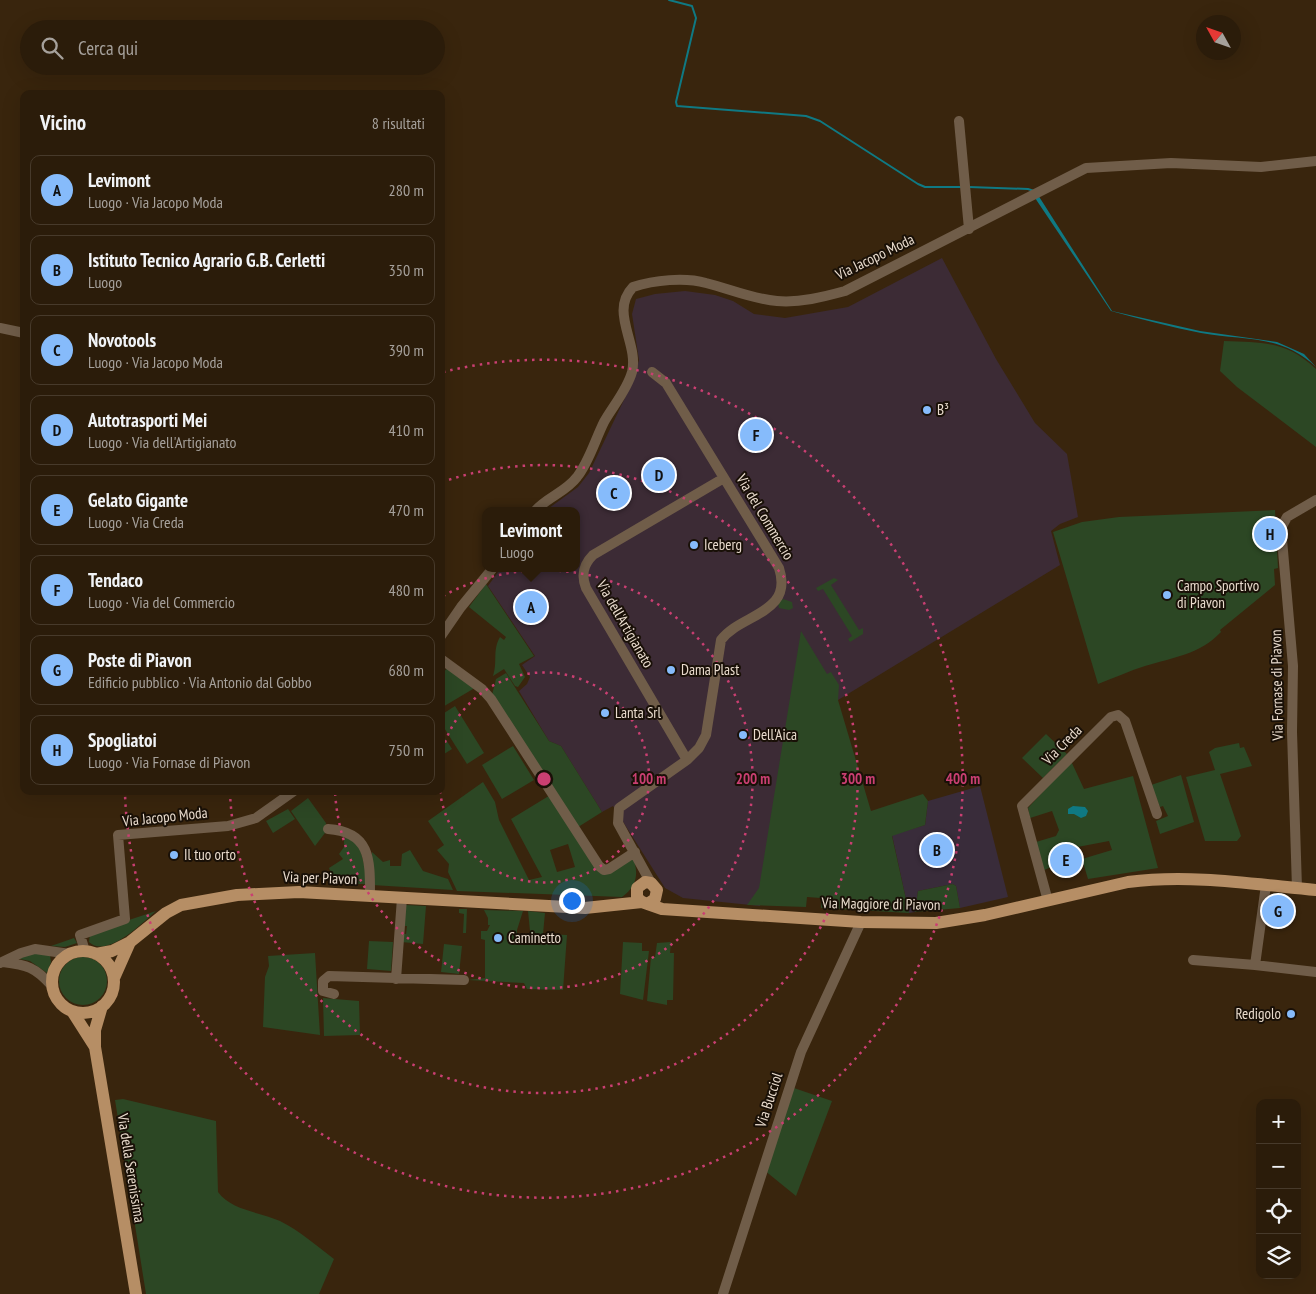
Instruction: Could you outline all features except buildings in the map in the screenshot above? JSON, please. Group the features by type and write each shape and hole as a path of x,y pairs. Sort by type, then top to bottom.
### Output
{"main road":[{"name":"Via Maggiore di Piavon","path":"646,893 662,908 680,910 860,922 948,922 1128,882 1155,879 1201,879 1316,890"},
{"name":"Via per Piavon","path":"91,952 112,950 130,942 166,913 194,901 259,893 370,896 523,905 612,906 646,893"},
{"name":"Via per Piavon","path":"114,978 130,942"},
{"path":"91,952 105,960 114,978 112,993 102,1006 95,1030 95,1047 72,1011 58,1001 52,986 55,967 70,954 91,952"},
{"path":"72,1011 82,1013 93,1011 102,1006"},
{"name":"Via della Serenissima","path":"95,1047 136,1294"}],"street":[{"path":"959,121 969,229"},
{"name":"Via Jacopo Moda","path":"540,507 577,477 605,421 629,380 632,370 632,356 624,311 625,300 633,287 649,283 695,281 704,282 754,298 778,302 806,300 845,291 1086,168 1171,163 1261,167 1316,161"},
{"path":"0,328 20,332"},
{"name":"Via del Commercio","path":"646,893 637,857 618,824 619,808 687,760 699,748 706,735 721,640 771,605 778,596 781,585 779,568 666,383 652,372"},
{"name":"Via dell'Artigianato","path":"687,760 586,588 583,572 586,563 593,555 724,478"},
{"name":"Via Fornase di Piavon","path":"1297,888 1292,732 1293,666 1282,528 1287,517 1316,500"},
{"path":"445,630 460,607 490,572"},
{"path":"445,663 482,689 491,699 599,866 604,870 609,870 637,857"},
{"name":"Via Creda","path":"1048,901 1022,806 1115,715 1125,721 1157,814"},
{"name":"Via Jacopo Moda","path":"91,952 80,935 125,919 118,835 228,826 256,818 288,795"},
{"path":"328,829 348,832 365,848 370,896"},
{"path":"1255,965 1266,885"},
{"path":"396,979 402,898"},
{"name":"Via Bucciol","path":"722,1294 801,1052 860,922"},
{"path":"2,962 35,949 70,954"},
{"path":"1194,960 1316,972"},
{"path":"2,962 32,967 40,972 52,986"},
{"path":"334,994 323,991 323,980 329,976 464,980"}],"shaded area":[{"path":"942,258 996,359 1035,423 1067,454 1078,517 1060,524 1051,531 1060,565 838,700 801,708 760,906 683,898 665,888 613,806 602,812 561,746 549,741 519,691 527,684 530,677 522,665 535,656 488,586 498,572 580,572 580,507 550,507 578,487 589,473 633,381 639,360 632,314 636,299 655,294 685,291 715,295 733,301 754,314 785,318 848,307"},
{"path":"980,786 1008,897 960,908 956,886 953,884 918,891 915,912 909,913 892,835 925,825 928,801"}],"green space":[{"path":"1224,341 1262,343 1284,348 1316,369 1316,447 1237,387 1220,371"},
{"name":"Campo Sportivo di Piavon","path":"1275,510 1278,568 1274,569 1275,585 1220,630 1221,632 1213,640 1204,646 1098,684 1053,532 1082,522 1119,517"},
{"path":"834,578 838,580 831,585 859,630 863,628 863,634 850,642 848,639 852,636 823,589 818,591 816,588"},
{"path":"486,584 534,656 519,664 525,677 518,687 515,686 504,669 493,676 498,642 500,637 504,640 506,637 469,607"},
{"path":"783,599 792,602 793,608 789,610 779,608 778,603"},
{"path":"801,631 827,674 831,672 839,685 838,700 871,811 923,794 928,801 925,825 892,836 909,913 821,908 821,898 807,897 806,907 747,905 759,888"},
{"path":"450,665 478,686 445,706 445,671"},
{"path":"506,673 549,741 561,746 602,812 575,829 604,870 632,855 636,867 636,878 631,888 622,897 457,891 448,872 449,864 437,850 444,845 428,821 483,782 495,802 499,820 529,880 542,877 511,819 552,794 491,699 496,679","holes":["568,844 575,867 557,872 550,850"]},
{"path":"455,706 484,753 467,764 445,729 445,712"},
{"path":"1046,734 1067,754 1043,778 1022,758"},
{"path":"445,738 452,749 445,753"},
{"path":"1239,743 1240,748 1244,747 1252,766 1220,774 1241,836 1237,841 1205,841 1186,777 1215,770 1209,752 1215,748"},
{"path":"513,746 534,780 502,799 482,765"},
{"path":"1071,761 1084,789 1133,776 1158,868 1088,879 1082,859 1112,850 1109,841 1067,849 1070,860 1044,870 1036,842 1056,836 1059,830 1052,811 1030,818 1028,808"},
{"path":"1181,775 1194,822 1160,834 1156,821 1168,816 1163,806 1160,807 1151,785"},
{"path":"308,798 326,823 325,833 315,846 291,811"},
{"path":"288,809 295,819 273,833 266,821"},
{"path":"354,836 358,840 369,884 335,884 329,868 343,859 339,854 344,847 344,838"},
{"path":"410,850 423,871 448,879 453,890 372,885 372,852 383,862 390,860 390,866 401,866 402,854"},
{"path":"953,884 956,886 960,908 915,912 918,891"},
{"path":"405,905 426,906 423,944 401,942 402,934 406,934 407,926 403,926"},
{"path":"459,909 467,909 466,933 463,933 464,914 459,913"},
{"path":"484,910 523,911 517,930 517,941 531,941 528,911 545,913 543,934 567,935 563,990 527,989 524,983 468,980 485,978 485,940 481,939 481,931 487,931 490,925 488,925 488,918"},
{"path":"156,911 133,931 114,943 96,946 89,942 90,933"},
{"path":"74,938 77,943 65,947 51,946"},
{"path":"369,941 393,942 391,971 367,969"},
{"path":"623,942 642,943 642,951 649,951 643,1000 620,994"},
{"path":"671,942 670,953 674,953 673,1000 667,1000 667,1005 647,1001 651,957 655,957 657,943"},
{"path":"444,944 462,946 459,974 441,972"},
{"path":"33,952 50,955 51,962 47,973 30,961 15,958"},
{"path":"315,953 320,1035 263,1027 265,977 269,966 268,956"},
{"path":"78,957 88,957 97,961 103,967 106,972 106,990 97,1001 88,1005 78,1005 69,1001 63,995 59,986 59,976 63,967 69,961"},
{"path":"323,998 359,1001 360,1035 324,1036"},
{"path":"791,1087 832,1101 796,1196 764,1170"},
{"path":"123,1099 216,1121 218,1192 239,1207 287,1225 334,1259 319,1294 146,1294 115,1100"}],"water":[{"path":"1038,195 1112,311 1200,331 1277,342 1304,354 1316,367 1303,356 1276,344 1201,333 1111,311 1035,198"},
{"path":"1073,806 1085,807 1088,811 1086,816 1081,818 1074,814 1068,814 1068,809"}],"waterway":[{"path":"669,0 692,6 696,18 676,102 677,106 806,116 820,121 918,184 925,187 962,187"},
{"path":"969,187 1028,189 1034,191"}],"place":[{"name":"B³","path":"927,410"},
{"name":"Tendaco","path":"756,435"},
{"name":"Autotrasporti Mei","path":"659,475"},
{"name":"Novotools","path":"614,493"},
{"name":"Spogliatoi","path":"1270,534"},
{"name":"Iceberg","path":"694,545"},
{"name":"Campo Sportivo di Piavon","path":"1167,595"},
{"name":"Levimont","path":"531,607"},
{"name":"Dama Plast","path":"671,670"},
{"name":"Lanta Srl","path":"605,713"},
{"name":"Dell'Aica","path":"743,735"},
{"name":"Istituto Tecnico Agrario G.B. Cerletti","path":"937,850"},
{"name":"Il tuo orto","path":"174,855"},
{"name":"Gelato Gigante","path":"1066,860"},
{"name":"Poste di Piavon","path":"1278,911"},
{"name":"Caminetto","path":"498,938"},
{"name":"Redigolo","path":"1291,1014"}]}
